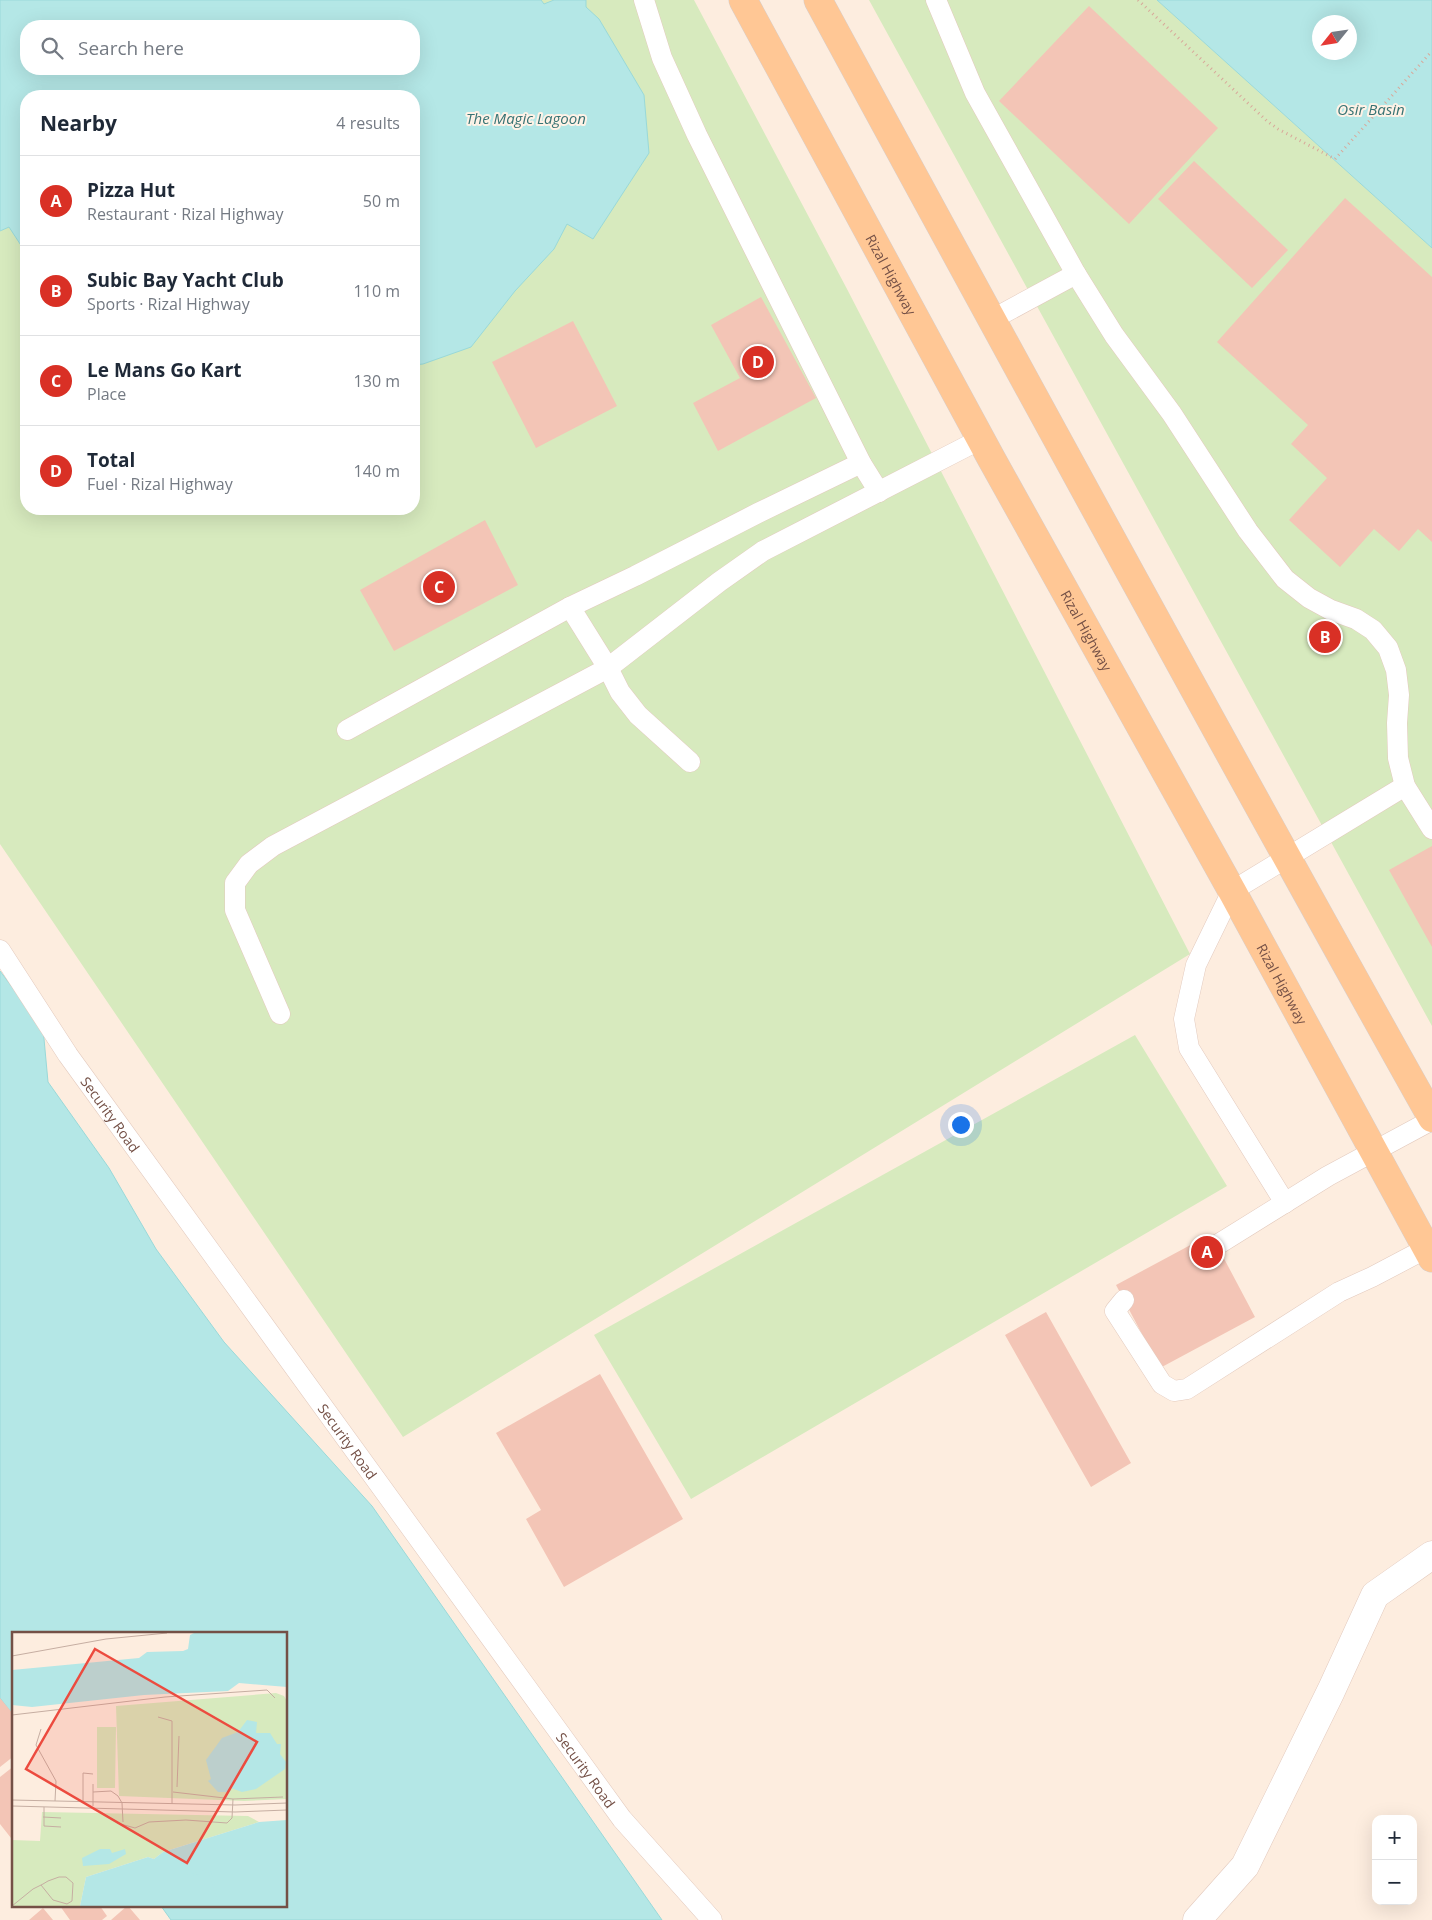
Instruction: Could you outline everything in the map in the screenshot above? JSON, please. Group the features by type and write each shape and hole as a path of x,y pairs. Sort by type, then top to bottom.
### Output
{"main road":[{"name":"Rizal Highway","path":"743,0 981,439 1232,891 1429,1253"},
{"path":"818,0 1286,858 1432,1119"}],"street":[{"path":"1197,1920 1245,1866 1331,1691 1375,1595 1432,1555"}],"lane":[{"path":"644,0 662,58 697,135 861,463 879,492"},
{"path":"936,0 975,93 1076,274 1114,335 1172,414 1266,557 1285,579 1309,598 1331,610 1356,619 1373,630 1388,648 1396,670 1399,695 1397,723 1398,758 1405,786 1432,829"},
{"path":"992,320 1076,274"},
{"path":"280,1014 235,910 235,883 250,864 273,846 608,668 719,582 763,551 981,439"},
{"path":"347,730 570,607 861,463"},
{"path":"570,607 608,668 620,692 638,715 690,762"},
{"path":"1285,1203 1189,1048 1184,1019 1196,965 1232,891 1405,786"},
{"name":"Security Road","path":"0,950 68,1055 622,1819 712,1920"},
{"path":"1217,1245 1328,1176 1432,1119"},
{"path":"1124,1300 1115,1311 1162,1384 1174,1391 1186,1389 1338,1292 1429,1253"}],"path":[{"path":"1138,0 1267,121 1278,129 1335,159 1432,51"}],"green space":[{"path":"0,0 694,0 847,289 1190,954 403,1437 0,844"},
{"path":"869,0 1157,0 1432,248 1432,1026"},
{"path":"1135,1035 1227,1186 691,1499 594,1335"}],"water":[{"name":"The Magic Lagoon","path":"0,0 541,0 544,4 554,0 586,0 586,7 599,19 644,95 649,153 593,239 567,224 554,249 515,291 471,347 423,364 420,364 420,90 20,90 20,244 9,227 0,231"},
{"name":"Osir Basin","path":"1157,0 1432,0 1432,248"},
{"path":"0,971 43,1028 48,1082 109,1168 156,1249 224,1342 372,1506 662,1920 171,1920 162,1908 288,1908 288,1632 12,1632 12,1713 0,1698"}],"building":[{"path":"1089,6 1218,128 1129,224 999,101"},
{"path":"1194,161 1288,250 1252,288 1158,199"},
{"path":"1345,198 1432,277 1432,542 1418,529 1399,551 1374,529 1340,567 1289,520 1327,478 1291,444 1308,425 1217,342"},
{"path":"761,297 816,398 718,451 693,403 740,378 711,325"},
{"path":"573,321 617,406 536,448 492,362"},
{"path":"485,520 518,585 394,651 360,590"},
{"path":"1432,846 1432,947 1389,870"},
{"path":"1211,1234 1255,1317 1160,1368 1116,1285"},
{"path":"1046,1312 1131,1463 1091,1487 1005,1335"},
{"path":"600,1374 683,1519 564,1587 526,1519 541,1510 496,1433"},
{"path":"0,1698 12,1713 12,1758 0,1767"},
{"path":"12,1768 11,1838 0,1824 0,1777"},
{"path":"43,1908 53,1920 29,1920"},
{"path":"61,1908 101,1908 107,1916 102,1920 70,1920"},
{"path":"125,1908 130,1908 140,1920 111,1920"}],"place":[{"name":"Total","path":"758,362"},
{"name":"Le Mans Go Kart","path":"439,587"},
{"name":"Subic Bay Yacht Club","path":"1325,637"},
{"name":"Pizza Hut","path":"1207,1252"}]}
